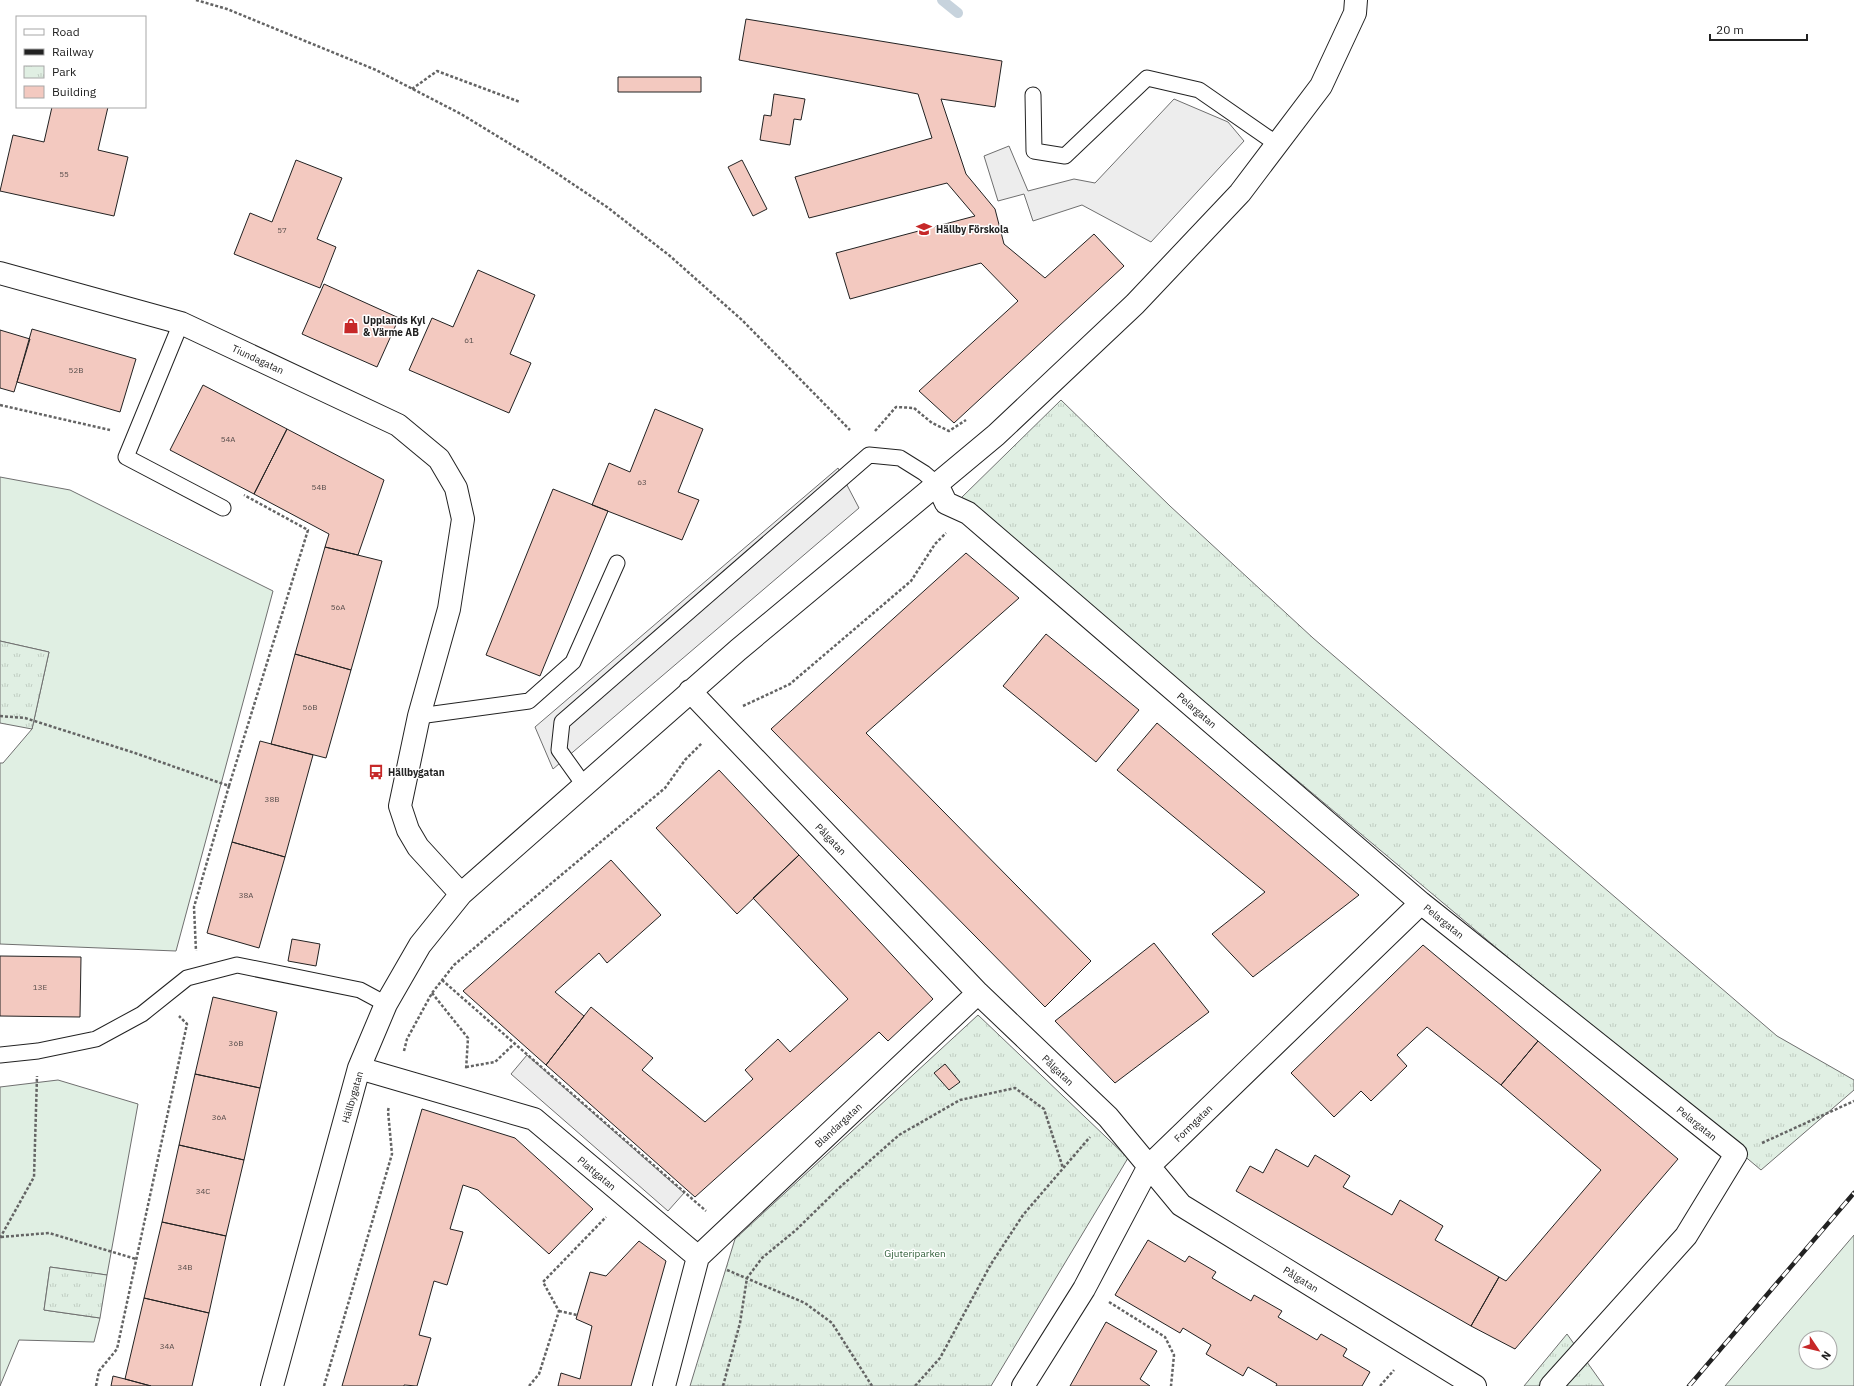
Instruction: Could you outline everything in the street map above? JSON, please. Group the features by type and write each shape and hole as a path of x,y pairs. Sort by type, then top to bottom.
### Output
{"street":[{"name":"Hällbygatan","path":"272,1386 359,1068 386,1004 420,946 461,894 690,691 996,435 1135,304 1240,193 1321,86 1355,13 1356,0"},
{"name":"Tiundagatan","path":"0,274 181,323 398,425 439,459 456,488 463,519 449,609 419,716"},
{"name":"Pelargatan","path":"937,484 946,503 968,512 1421,903 1736,1154"},
{"name":"Pålgatan","path":"690,691 978,993 1108,1117 1181,1206 1475,1386"},
{"path":"419,716 400,806 408,830 418,847 461,894"},
{"name":"Formgatan","path":"1023,1386 1084,1289 1149,1166 1421,903"},
{"name":"Blandargatan","path":"698,1257 978,993"},
{"name":"Plattgatan","path":"359,1068 534,1119 698,1257"},
{"path":"1551,1386 1686,1236 1736,1154"},
{"path":"664,1386 698,1257"}],"lane":[{"path":"1033,95 1034,151 1065,156 1148,78 1199,90 1277,144"},
{"path":"181,323 126,457 223,508"},
{"path":"584,785 559,750 562,722 869,455 900,458 924,473 937,484"},
{"path":"419,716 529,701 573,662 617,563"},
{"path":"0,1055 38,1051 96,1039 142,1014 187,978 237,965 360,990 386,1004"}],"path":[{"path":"196,0 227,9 376,70 461,114 543,164 608,207 670,256 742,320 850,430"},
{"path":"412,89 437,71 520,102"},
{"path":"0,405 135,435"},
{"path":"870,436 896,407 914,408 932,424 949,431 972,416"},
{"path":"210,972 195,949 194,907 229,786 308,530 239,492"},
{"path":"324,1386 392,1154 388,1111 396,1078 407,1039 432,992 454,965 665,788 685,760 744,704 790,684 911,581 935,544 968,512"},
{"path":"0,716 25,718 135,753 229,786"},
{"path":"442,980 689,1195 726,1230"},
{"path":"432,992 468,1038 464,1098"},
{"path":"96,1386 99,1371 117,1350 187,1024 162,998"},
{"path":"466,1067 495,1062 515,1043"},
{"path":"0,1238 34,1178 38,1051"},
{"path":"723,1386 740,1323 747,1278 762,1258 796,1230 839,1188 899,1135 960,1100 1015,1088 1044,1109 1063,1168"},
{"path":"1736,1154 1854,1101"},
{"path":"915,1386 940,1358 991,1264 1023,1215 1108,1117"},
{"path":"529,1386 539,1374 559,1311 543,1282 607,1216"},
{"path":"0,1238 49,1233 136,1258"},
{"path":"698,1257 805,1303 832,1323 872,1386"},
{"path":"1112,1304 1165,1337 1174,1355 1171,1386"},
{"path":"559,1311 577,1315"},
{"path":"1380,1386 1395,1369"}],"green space":[{"path":"1061,400 1170,506 1313,638 1777,1036 1854,1080 1854,1090 1761,1170 961,498"},
{"path":"0,477 70,490 273,591 176,951 0,944 0,763 3,763 32,729 49,652 0,641"},
{"path":"0,641 49,652 32,729 0,723"},
{"name":"Gjuteriparken","path":"978,1015 1128,1158 991,1386 690,1386 735,1239"},
{"path":"58,1080 138,1104 107,1275 50,1267 44,1310 100,1318 94,1342 19,1340 0,1386 0,1087"},
{"path":"1854,1235 1854,1386 1725,1386"},
{"path":"50,1267 107,1275 100,1318 44,1310"},
{"path":"1567,1334 1604,1386 1524,1386"}],"shaded area":[{"path":"1174,99 1228,122 1244,141 1151,242 1082,205 1033,221 1024,194 998,201 984,156 1009,146 1028,191 1074,179 1095,183"},
{"path":"838,468 859,508 553,769 535,727"},
{"path":"527,1055 684,1193 668,1211 511,1074"}],"building":[{"path":"746,19 1002,61 995,107 941,99 966,174 995,209 1004,244 1045,278 1094,234 1124,266 954,423 919,391 1018,301 981,263 850,299 836,253 975,216 947,183 809,218 795,177 932,138 918,94 739,60"},
{"path":"618,77 701,77 701,92 618,92"},
{"path":"774,94 805,99 801,120 794,119 790,145 760,140 764,115 771,116"},
{"path":"52,108 108,108 98,150 128,157 114,216 0,191 13,135 44,142"},
{"path":"296,160 342,178 317,239 336,247 320,288 234,254 250,213 272,222"},
{"path":"742,160 767,209 753,216 728,167"},
{"path":"478,270 535,295 510,354 531,363 509,413 409,370 432,318 453,327"},
{"name":"Upplands Kyl & Värme AB","path":"324,284 399,318 377,367 302,334"},
{"path":"32,329 136,359 120,412 17,382"},
{"path":"0,330 30,339 14,392 0,388"},
{"path":"203,385 287,429 254,494 170,450"},
{"path":"655,409 703,429 678,492 699,500 682,540 592,505 609,463 630,472"},
{"path":"287,429 384,480 358,555 325,547 329,534 254,494"},
{"path":"553,489 608,511 540,676 486,655"},
{"path":"325,547 382,561 351,670 295,654"},
{"path":"966,553 1019,598 866,733 1091,961 1045,1007 771,729"},
{"path":"1046,634 1139,710 1096,762 1003,686"},
{"path":"295,654 351,670 326,758 271,744"},
{"path":"1157,723 1359,895 1253,977 1212,934 1265,892 1117,770"},
{"path":"260,741 313,755 285,857 232,842"},
{"path":"719,770 799,855 737,914 656,828"},
{"path":"232,842 285,857 259,948 207,933"},
{"path":"799,855 933,999 888,1041 879,1032 695,1197 546,1065 591,1007 653,1058 642,1070 705,1122 753,1079 745,1070 778,1039 790,1052 848,999 753,898"},
{"path":"611,860 661,915 607,963 599,953 555,992 584,1016 546,1065 463,991"},
{"path":"292,939 320,944 316,966 288,961"},
{"path":"1154,943 1209,1012 1115,1083 1055,1021"},
{"path":"1423,945 1538,1041 1501,1085 1427,1027 1397,1055 1407,1066 1371,1101 1361,1091 1334,1117 1291,1073"},
{"path":"0,956 81,957 80,1017 0,1016"},
{"path":"213,997 277,1012 260,1088 195,1074"},
{"path":"1538,1041 1678,1159 1515,1349 1471,1326 1499,1277 1506,1281 1601,1170 1501,1085"},
{"path":"945,1064 960,1082 949,1090 934,1073"},
{"path":"195,1074 260,1088 244,1160 179,1145"},
{"path":"422,1109 515,1138 593,1209 549,1254 478,1190 463,1185 450,1229 463,1232 447,1285 434,1281 419,1335 431,1338 417,1386 342,1386"},
{"path":"179,1145 244,1160 226,1236 162,1222"},
{"path":"1276,1149 1308,1167 1315,1155 1350,1176 1343,1187 1392,1215 1400,1200 1443,1226 1435,1240 1499,1277 1471,1326 1236,1191 1250,1166 1263,1173"},
{"path":"162,1222 226,1236 209,1313 144,1298"},
{"path":"1148,1240 1185,1262 1189,1256 1216,1272 1212,1278 1251,1301 1254,1295 1282,1311 1278,1317 1317,1340 1321,1334 1347,1349 1343,1356 1370,1372 1362,1386 1276,1386 1277,1384 1248,1367 1243,1376 1206,1354 1211,1345 1183,1328 1180,1333 1115,1295"},
{"path":"639,1241 666,1261 631,1386 558,1386 561,1373 580,1379 592,1326 576,1319 590,1272 606,1276"},
{"path":"144,1298 209,1313 192,1386 151,1386 125,1379"},
{"path":"1106,1322 1157,1351 1140,1379 1150,1386 1070,1386"},
{"path":"113,1376 125,1379 151,1386 111,1386"}],"waterway":[{"path":"942,0 958,13"}],"railway":[{"path":"1689,1386 1854,1193"}],"place":[{"name":"Hällby Förskola","path":"924,229"},
{"name":"Upplands Kyl & Värme AB","path":"351,326"},
{"name":"Hällbygatan","path":"376,772"}]}
